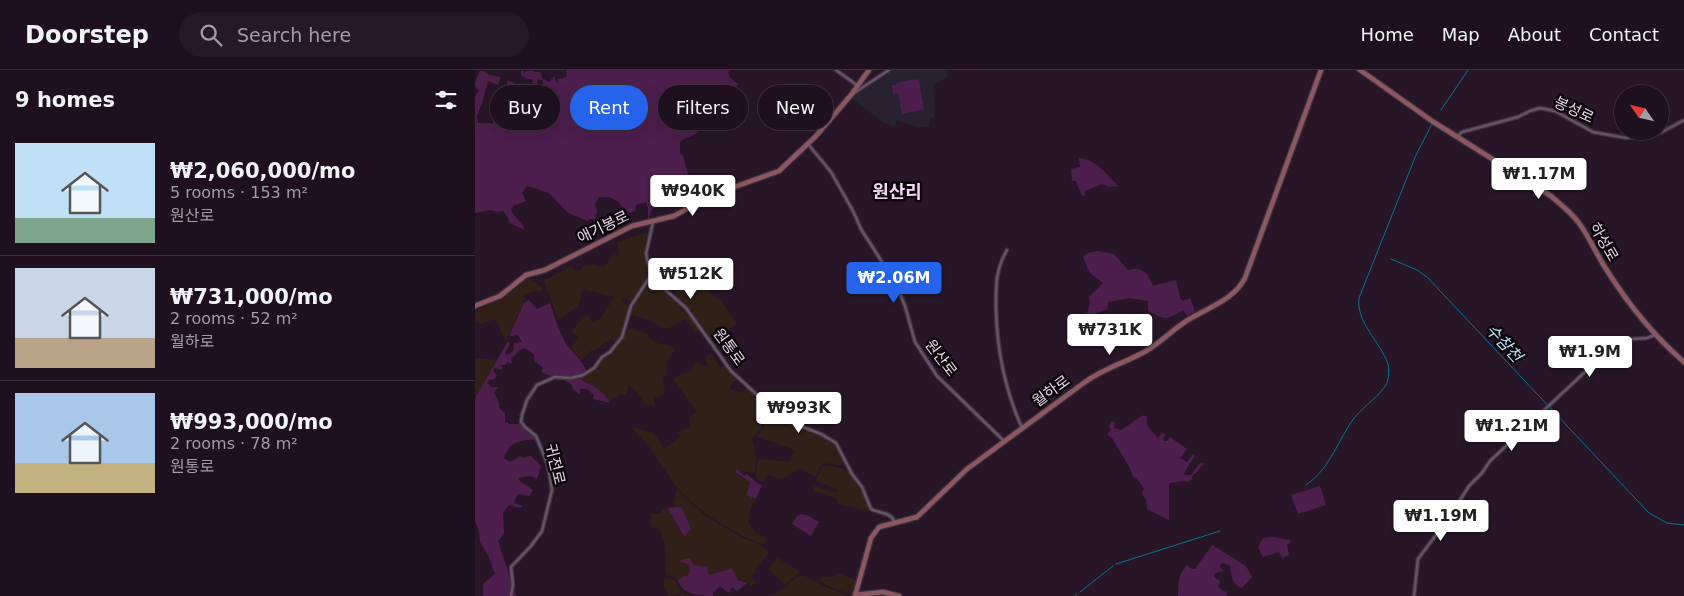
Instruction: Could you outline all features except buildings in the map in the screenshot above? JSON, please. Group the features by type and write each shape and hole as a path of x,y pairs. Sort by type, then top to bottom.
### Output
{"street":[{"path":"837,70 858,86"},
{"name":"애기봉로","path":"475,306 500,296 527,275 550,268 636,224 674,216 717,192 775,173 808,144 851,95 869,70"},
{"path":"851,95 889,70"},
{"name":"월하로","path":"855,595 873,533 882,525 917,517 962,473 1098,373 1144,352 1191,318 1238,290 1245,278 1321,70"},
{"name":"하성로","path":"1360,70 1458,136 1550,194 1573,212 1583,225 1609,272 1655,334 1684,361"},
{"name":"하성로","path":"1365,70 1458,136"},
{"name":"봉성로","path":"1458,136 1462,132 1518,117 1540,108 1555,112 1593,132 1626,138 1662,132 1684,120"},
{"name":"원산로","path":"808,144 831,172 861,229 882,259 896,284 905,306 915,342 925,360 937,376 1005,441"},
{"path":"651,277 646,254 653,221"},
{"path":"1007,250 999,266 995,282 996,330 1007,389 1022,428"},
{"name":"원통로","path":"651,277 686,308 731,371 766,404 785,420 821,434 836,443 852,474 862,487 871,509 888,514 895,523"},
{"name":"귀전로","path":"511,596 513,585 511,567 533,544 542,531 552,490 547,465 536,436 521,422 527,400 535,388 544,381 555,377 571,378 581,376 594,368 602,357 609,354 622,337 631,306 651,277"},
{"path":"1414,596 1418,559 1450,516 1469,486 1482,473 1490,461 1544,408 1619,340 1647,338 1655,334"},
{"path":"858,583 859,589 864,595"},
{"path":"855,595 883,592 899,596"}],"shaded area":[{"path":"521,70 524,72 533,70 534,72 540,72 543,79 549,82 554,76 557,83 558,79 567,77 566,70 731,70 728,72 730,78 738,84 658,85 658,130 699,130 680,142 680,153 683,156 689,177 685,197 682,199 683,202 676,207 674,204 669,205 668,203 662,208 660,206 652,209 648,220 646,202 636,205 635,211 630,213 614,199 599,197 595,204 597,211 595,219 589,219 588,221 568,213 549,193 527,186 522,193 526,201 515,205 511,209 524,230 510,223 503,211 491,210 475,213 475,97 479,90 475,87 475,82 480,71 501,77 498,85 488,81 477,116 478,123 490,123 490,130 560,130 560,85 543,85 543,81 538,79 537,84 533,83 532,79 527,79 521,75"},
{"path":"890,70 947,70 948,77 933,85 935,117 930,119 929,127 917,127 897,120 895,127 884,123 851,98"},
{"path":"916,79 919,81 924,109 902,114 898,93 893,94 892,85"},
{"path":"507,80 519,85 507,85"},
{"path":"1079,158 1096,164 1118,186 1110,187 1102,184 1085,191 1085,195 1082,196 1076,181 1072,181 1071,169 1080,167"},
{"path":"646,232 648,235 645,256 651,275 632,302 625,298 622,301 630,307 621,336 617,342 611,339 594,351 592,350 581,360 571,348 578,338 571,331 587,314 593,322 601,318 614,297 583,289 578,306 559,320 544,281 572,265 573,269 578,271 584,265 591,264 603,268 613,255 619,255 617,242"},
{"path":"1098,251 1114,254 1128,270 1141,270 1149,277 1153,286 1176,280 1180,298 1183,301 1190,298 1195,311 1187,316 1183,310 1169,318 1162,318 1148,311 1148,301 1130,298 1108,302 1108,309 1096,313 1094,318 1087,313 1090,303 1089,297 1103,283 1089,272 1083,256"},
{"path":"690,265 700,269 698,275 705,276 711,293 721,301 737,324 711,339 686,306 675,295 680,277"},
{"path":"528,278 543,288 540,292 535,291 523,296 524,303 507,338 508,341 503,336 496,319 480,324 475,320 475,311 504,298"},
{"path":"651,280 686,309 700,329 694,332 685,318 674,326 665,329 647,319 629,315 639,295"},
{"path":"529,300 537,309 550,303 564,340 583,363 586,370 570,377 557,377 545,374 541,372 543,367 535,362 534,354 524,348 511,359 512,364 508,362 505,365 500,365 503,368 501,370 495,368 493,370 497,376 487,383 491,387 499,387 494,392 499,408 505,413 505,422 521,424 536,439 515,443 508,449 504,458 510,462 520,456 522,458 531,456 541,466 537,479 530,476 518,478 533,490 529,496 517,495 514,503 523,506 520,508 509,505 503,513 504,534 498,541 516,596 483,596 483,584 495,574 488,555 480,542 479,531 475,521 475,398 508,341 510,344 505,353 508,355 513,351 514,343 522,342 517,334 509,336 524,303"},
{"path":"626,329 646,333 649,335 649,338 659,344 670,345 675,349 667,363 666,375 662,378 665,388 664,394 654,398 655,407 650,404 646,405 638,393 629,385 626,395 620,394 609,402 605,395 581,379 594,369 603,357 610,353"},
{"path":"711,353 721,369 726,366 738,379 730,386 730,389 741,393 748,388 766,406 761,415 762,428 752,438 756,455 755,472 734,470 750,482 746,495 756,499 751,508 748,522 756,533 767,538 767,541 763,544 746,538 710,517 689,500 678,489 647,444 631,427 654,433 664,449 680,437 678,431 691,428 689,418 697,412 673,379 683,373 692,371 694,362 707,367 705,357"},
{"path":"475,358 497,360 475,398"},
{"path":"583,376 581,380 594,386 605,395 610,403 593,399 594,395 587,389 580,389 580,395 572,388 572,385 562,379 559,381 555,378 571,379"},
{"path":"769,408 784,420 826,437 836,444 847,466 823,463 815,477 800,468 782,479 768,475 763,482 758,480 756,473 758,460 790,462 795,450 756,436 764,428 763,415"},
{"path":"1144,415 1147,417 1148,426 1151,431 1158,438 1162,433 1166,435 1163,438 1164,441 1167,441 1170,437 1187,449 1180,458 1187,462 1193,454 1195,456 1184,475 1191,475 1198,465 1205,464 1201,466 1188,482 1169,483 1169,520 1147,509 1146,500 1142,493 1144,488 1133,477 1130,468 1112,438 1107,434 1111,430 1109,426 1112,421 1115,423 1114,428 1121,430"},
{"path":"822,466 832,466 849,471 861,487 869,511 838,504 836,498 814,491 814,486 837,493 837,489 816,481"},
{"path":"735,469 739,470 744,476 747,474 762,485 756,499 746,495 750,482 736,473"},
{"path":"1320,486 1326,505 1298,514 1291,495"},
{"path":"677,490 708,518 743,538 761,545 770,552 755,569 757,571 751,577 756,581 755,584 751,586 745,581 738,580 732,568 709,575 707,567 694,565 690,558 679,562 688,564 690,570 688,575 678,581 675,577 666,575 664,542 660,529 651,527 651,514 661,514 662,510 668,508 683,536 691,529 682,507 673,506"},
{"path":"682,507 691,529 684,537 668,508"},
{"path":"801,514 807,515 819,522 811,536 792,524 797,516"},
{"path":"1273,537 1290,540 1291,542 1287,545 1289,556 1284,557 1283,560 1279,552 1263,557 1258,547 1263,538"},
{"path":"1212,545 1246,566 1252,577 1242,588 1233,579 1230,566 1223,563 1220,567 1224,571 1215,573 1214,577 1220,581 1218,587 1225,592 1228,591 1226,596 1178,596 1179,579 1184,569 1187,565 1195,569"},
{"path":"690,558 694,565 707,567 709,575 732,568 738,580 747,583 737,591 732,587 729,593 720,586 713,593 713,596 697,595 688,592 678,581 688,575 690,570 688,564 678,561"},
{"path":"778,558 800,572 785,585 768,569"},
{"path":"839,574 857,580 852,595 830,587 819,580 821,576 833,577"},
{"path":"803,575 849,596 770,596 780,591 796,577"},
{"path":"665,577 674,580 682,593 693,596 681,596 681,594 668,596 663,584"}],"waterway":[{"path":"1441,110 1468,70"},
{"path":"1306,485 1315,478 1328,462 1355,417 1387,383 1389,374 1388,364 1361,316 1359,298 1416,155 1432,124"},
{"name":"수참천","path":"1391,259 1417,270 1427,277 1649,513 1667,523 1684,525"},
{"path":"1116,564 1220,531"},
{"path":"1080,592 1113,566"}],"district":[{"name":"원산리","path":"897,191"}]}
